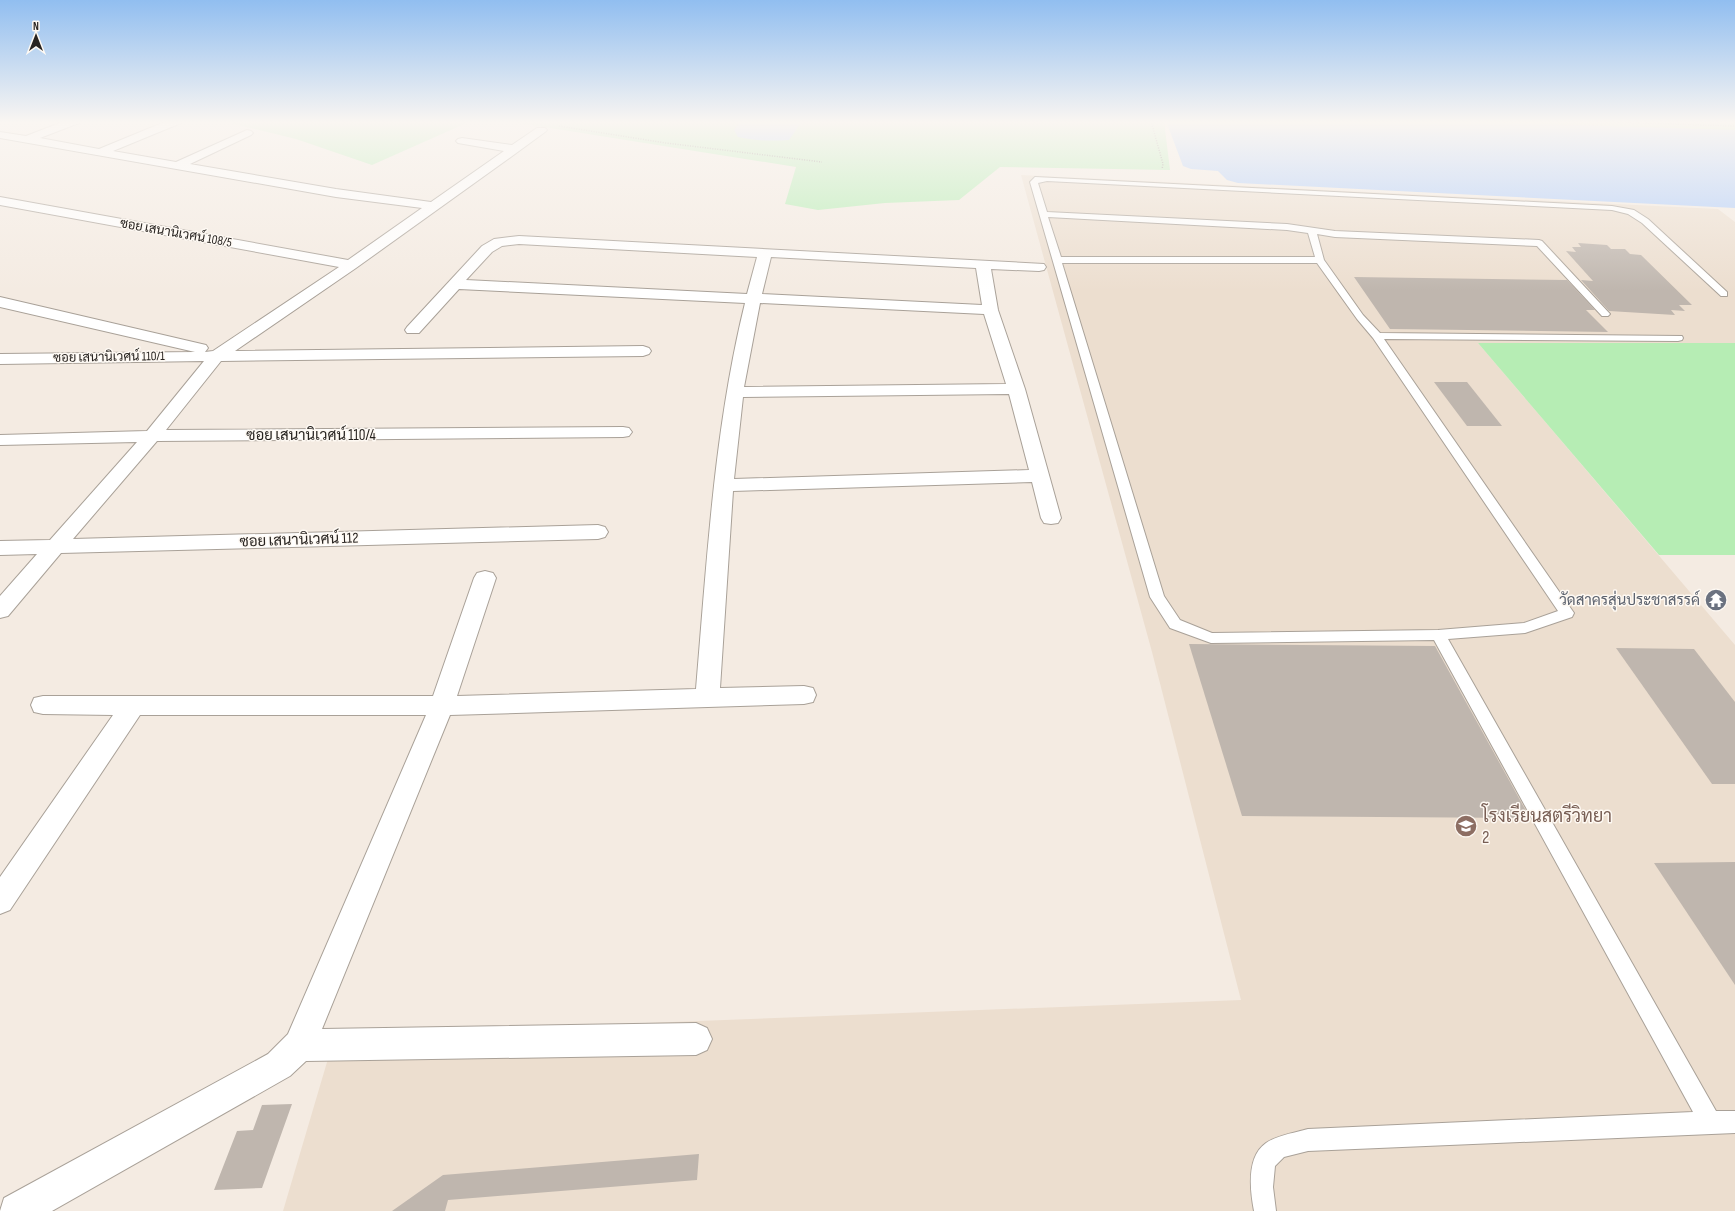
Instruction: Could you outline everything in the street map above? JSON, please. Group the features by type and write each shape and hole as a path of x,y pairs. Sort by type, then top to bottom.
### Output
{"street":[{"path":"246,178 336,193 433,206"},
{"path":"0,610 152,436 217,356 351,265 474,178"},
{"name":"ซอย เสนานิเวศน์ 108/5","path":"0,201 351,265"},
{"path":"413,330 487,250 499,242 519,240 1039,267"},
{"path":"707,698 724,485 735,392 753,298 765,253"},
{"path":"983,265 990,310 1016,389 1051,518"},
{"path":"455,284 990,310"},
{"path":"0,302 183,344 203,349 217,356"},
{"name":"ซอย เสนานิเวศน์ 110/1","path":"0,359 643,351"},
{"path":"735,392 1016,389"},
{"name":"ซอย เสนานิเวศน์ 110/4","path":"0,440 152,436 623,432"},
{"path":"724,485 1040,476"},
{"name":"ซอย เสนานิเวศน์ 112","path":"0,548 598,532"},
{"path":"17,1211 279,1065 299,1045 442,706 485,578"},
{"path":"43,706 442,706 804,695"},
{"path":"0,901 133,706"},
{"path":"299,1045 696,1039"}],"lane":[{"path":"1312,231 1320,260 1360,317 1377,336 1567,613 1525,628 1438,635 1211,638 1175,624 1157,597 1034,182 1041,179 1612,208 1631,212 1645,221 1724,294"},
{"path":"1044,214 1287,227 1335,234 1539,244 1605,314"},
{"path":"1056,260 1320,260"},
{"path":"1377,336 1678,338"},
{"path":"1438,635 1710,1122"},
{"path":"1265,1211 1262,1194 1262,1167 1273,1150 1308,1140 1735,1122"}],"shaded area":[{"name":"โรงเรียนสตรีวิทยา 2","path":"1022,178 1073,178 1718,209 1735,222 1735,343 1478,343 1735,645 1735,1211 283,1211 335,1035 1241,1000 1152,652"}],"green space":[{"path":"793,178 987,178 959,200 885,203 818,210 785,204"},
{"path":"1478,343 1735,343 1735,555 1659,555"}],"water":[{"path":"1225,178 1735,178 1735,208 1238,183 1227,180"}],"building":[{"path":"1578,243 1607,245 1611,249 1625,249 1630,254 1641,255 1692,305 1679,305 1685,311 1671,310 1675,315 1609,311 1581,280 1593,281 1566,251 1576,252 1572,247 1581,247"},
{"path":"1354,277 1567,280 1595,310 1586,310 1608,332 1390,329"},
{"path":"1434,382 1467,382 1502,426 1467,426"},
{"path":"1189,644 1435,646 1530,818 1242,816"},
{"path":"1616,648 1694,649 1735,702 1735,784 1712,784"},
{"path":"1735,862 1735,985 1654,863"},
{"path":"292,1104 262,1188 214,1190 237,1131 253,1130 262,1105"},
{"path":"699,1154 697,1180 448,1200 445,1211 392,1211 443,1175"}],"place":[{"name":"วัดสาครสุ่นประชาสรรค์","path":"1716,600"},
{"name":"โรงเรียนสตรีวิทยา 2","path":"1466,826"}]}
